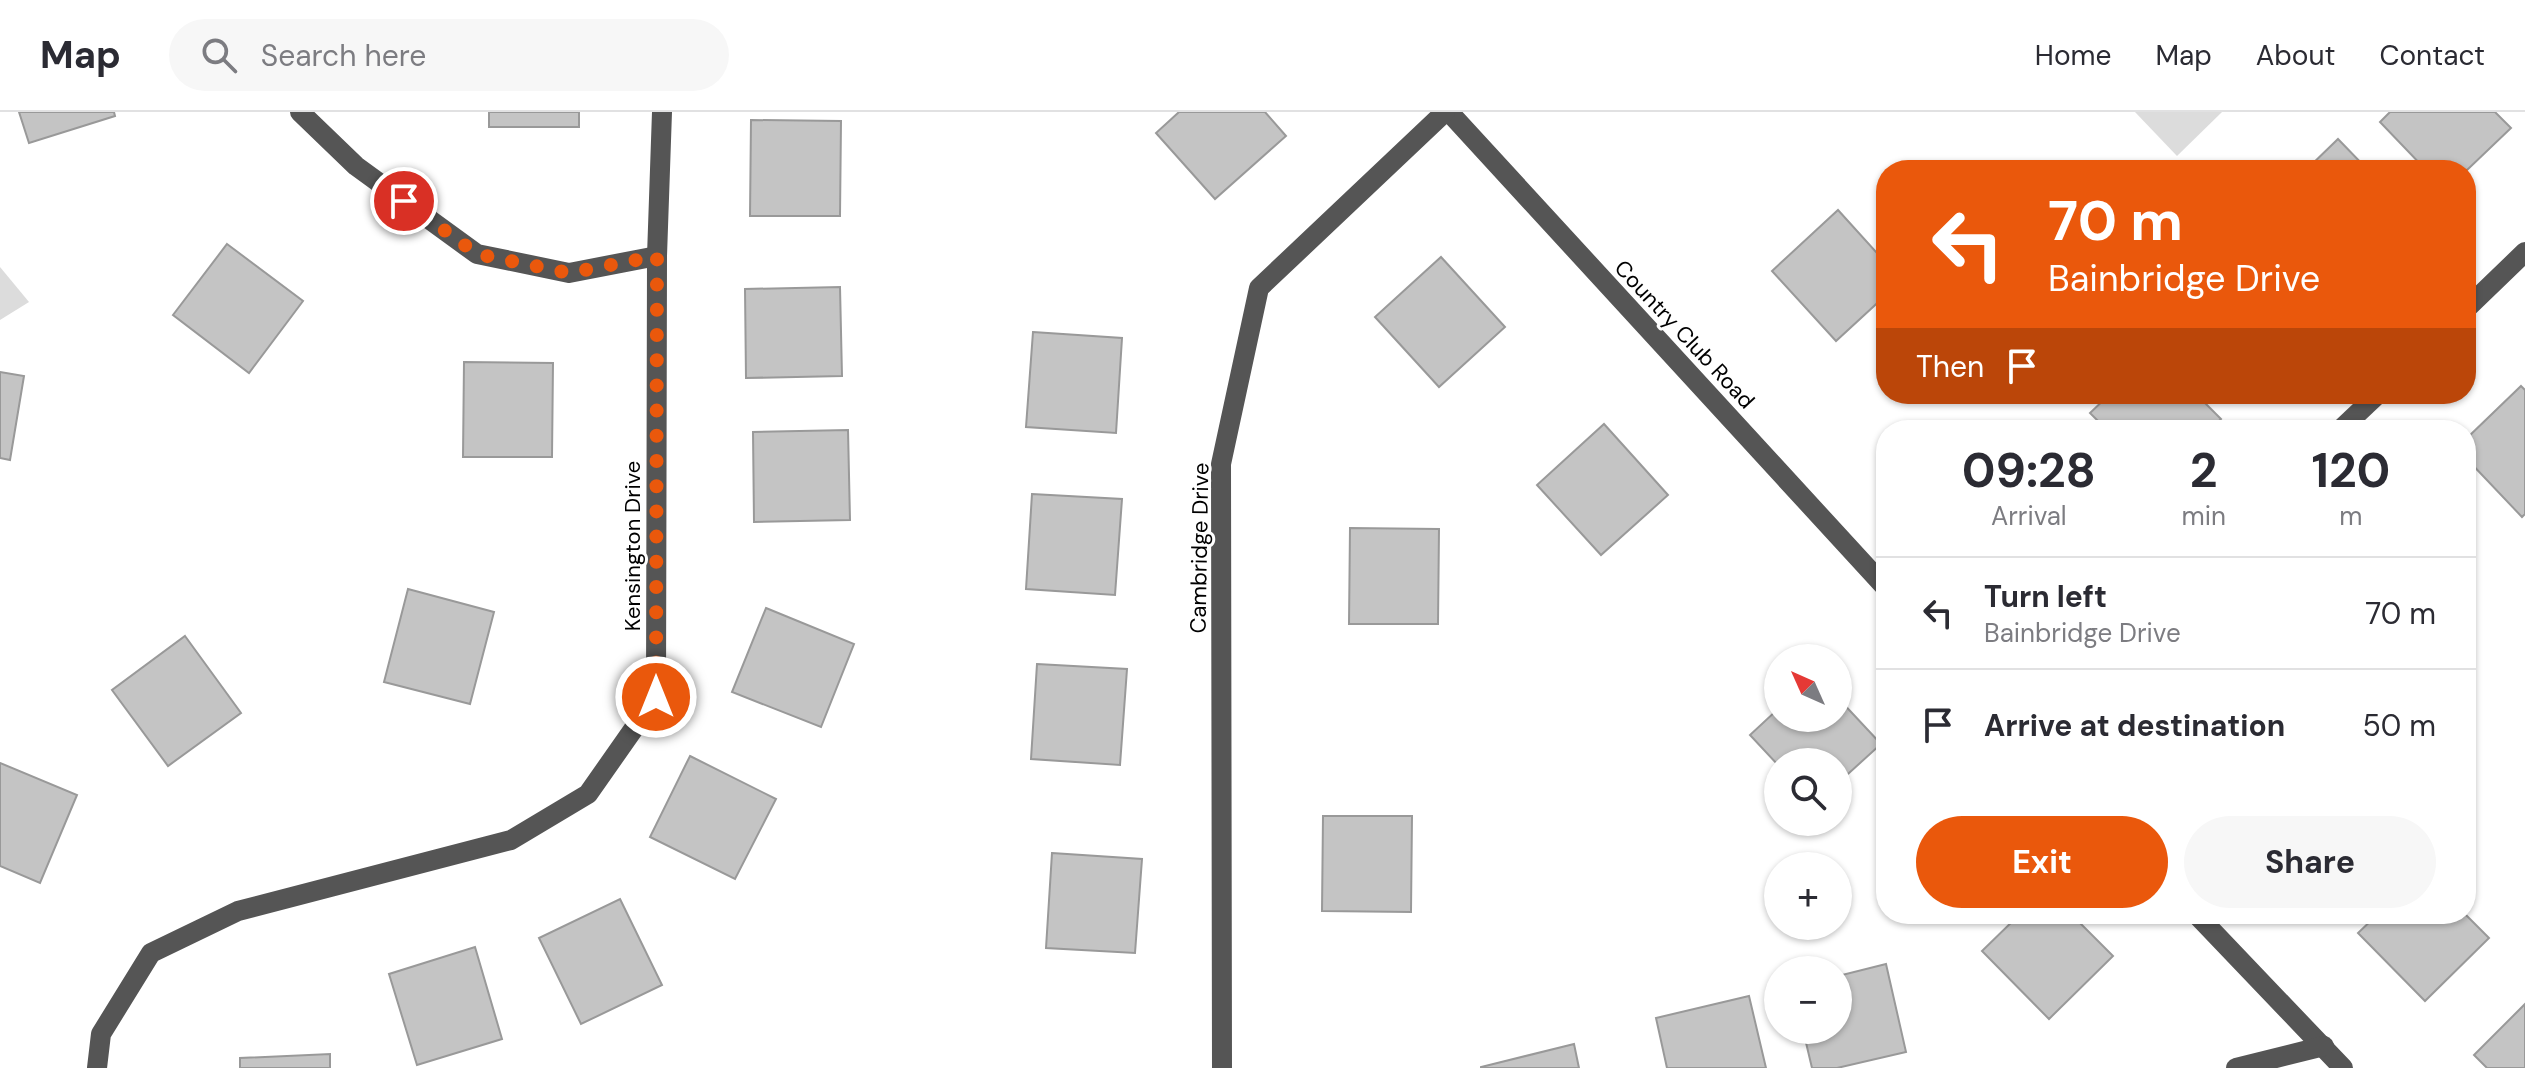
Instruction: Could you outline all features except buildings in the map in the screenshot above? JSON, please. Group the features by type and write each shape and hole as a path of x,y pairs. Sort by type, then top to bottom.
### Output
{"street":[{"path":"300,112 356,166 477,254 569,273 657,256"},
{"name":"Kensington Drive","path":"97,1068 101,1034 151,953 238,911 511,840 588,794 656,697 657,256 662,112"},
{"name":"Country Club Road","path":"1447,112 1876,577"},
{"name":"Cambridge Drive","path":"1222,1068 1221,464 1259,288 1447,112"},
{"path":"2476,299 2525,252"},
{"path":"2351,420 2367,404"},
{"path":"2206,924 2343,1068"},
{"path":"2236,1068 2324,1046"}],"shaded area":[{"path":"2135,112 2222,112 2177,156"},
{"path":"0,267 29,302 0,320"}],"route":[{"path":"404,201 477,254 569,273 657,256 656,697"}]}
